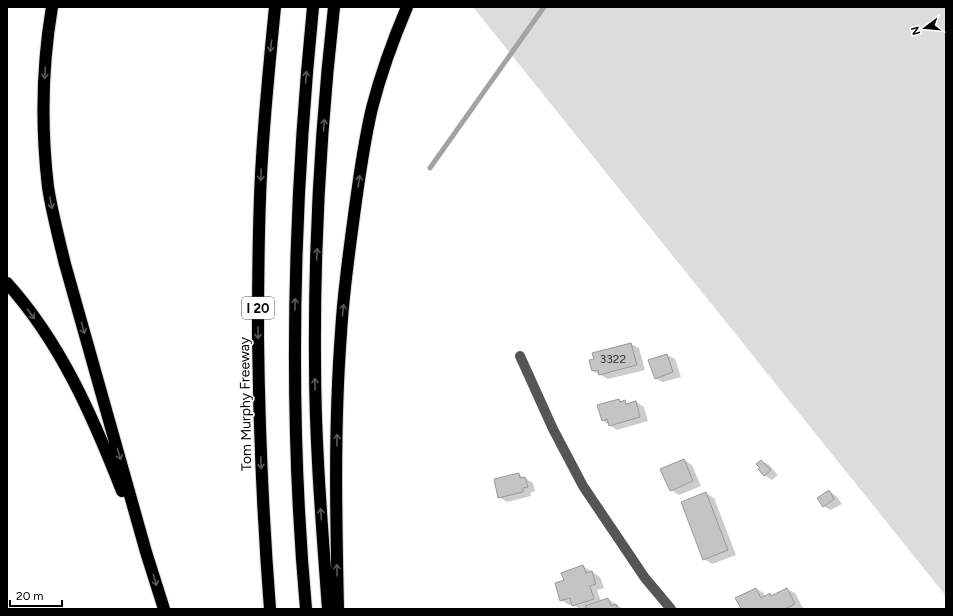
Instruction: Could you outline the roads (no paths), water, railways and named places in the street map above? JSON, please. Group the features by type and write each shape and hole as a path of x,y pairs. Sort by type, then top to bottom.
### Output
{"highway":[{"path":"52,7 47,34 43,91 48,187 57,232 146,552 164,609"},
{"name":"Tom Murphy Freeway","path":"270,609 260,451 258,266 265,108 275,7"},
{"path":"306,609 301,552 298,487 295,357 296,249 302,137 313,7"},
{"path":"328,609 316,438 315,292 324,124 334,7"},
{"path":"338,609 336,484 338,401 341,332 348,258 361,167 372,109 394,37 407,7"},
{"path":"7,283 58,354 79,390 97,429 146,552"}],"street":[{"path":"520,356 553,429 583,486 645,578 671,609"}],"waterway":[{"path":"430,168 544,7"}]}
